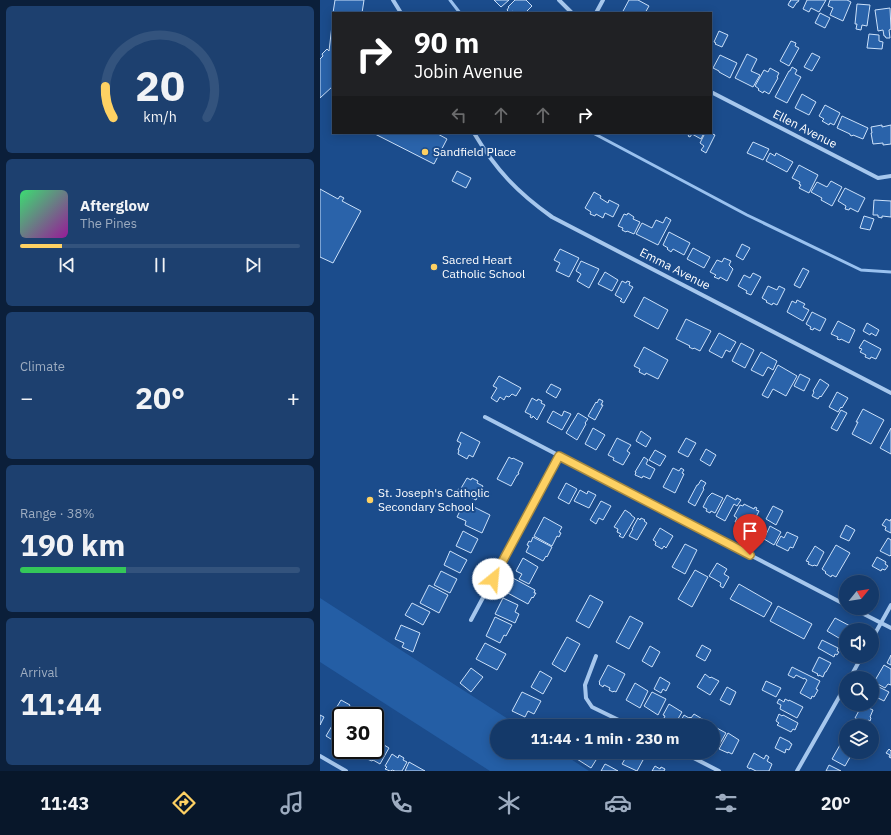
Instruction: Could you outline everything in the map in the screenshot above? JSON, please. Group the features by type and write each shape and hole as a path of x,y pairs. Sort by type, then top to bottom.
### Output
{"street":[{"path":"393,0 400,12"},
{"path":"559,0 571,12"},
{"path":"597,12 603,0"},
{"name":"Ellen Avenue","path":"712,93 878,178 891,176"},
{"name":"Emma Avenue","path":"475,134 484,150 506,178 528,200 552,217 891,393"},
{"path":"485,417 839,601"},
{"path":"470,620 559,456"},
{"path":"879,627 891,605"},
{"path":"866,615 891,628"},
{"path":"596,656 585,685 586,698 592,707 617,719"},
{"path":"797,771 839,697"},
{"path":"320,756 346,771"},
{"path":"696,759 719,771"}],"shaded area":[{"path":"320,598 508,719 490,719 490,759 571,759 589,771 490,771 320,662"}],"building":[{"path":"335,0 364,0 362,12 333,12"},
{"path":"494,0 509,0 501,7"},
{"path":"515,0 526,0 532,6 526,12 509,12 507,10"},
{"path":"629,0 638,0 649,6 646,12 623,12"},
{"path":"790,0 799,0 793,8 788,5 791,1"},
{"path":"807,0 826,0 819,12 811,8 809,12 803,9"},
{"path":"830,0 847,0 851,2 843,21 830,15 833,8 828,6"},
{"path":"857,4 870,5 867,26 862,25 861,30 856,29 857,24 855,24"},
{"path":"890,8 890,38 886,38 883,30 878,31 875,10"},
{"path":"820,13 830,18 825,28 815,23"},
{"path":"332,26 332,87 320,98 320,59 323,56 322,54 327,49 329,51"},
{"path":"719,31 728,35 722,47 714,42"},
{"path":"869,34 879,35 879,41 883,42 882,49 867,48"},
{"path":"791,41 796,43 795,46 799,48 789,66 780,61"},
{"path":"812,53 820,57 812,71 804,67"},
{"path":"747,54 757,59 751,71 760,75 753,87 735,78"},
{"path":"720,55 737,63 730,78 713,68"},
{"path":"792,67 797,70 795,74 801,77 787,103 775,97"},
{"path":"770,68 779,73 778,78 769,94 764,91 763,93 755,86 764,70 768,72"},
{"path":"802,94 816,102 809,115 795,108"},
{"path":"825,105 840,113 834,125 830,123 829,125 822,121 824,119 819,116"},
{"path":"842,116 868,128 863,139 853,135 852,136 837,128"},
{"path":"882,125 882,127 891,125 891,144 873,144 871,127"},
{"name":"Sandfield Place","path":"375,134 438,134 447,139 434,164"},
{"path":"692,134 704,134 701,139"},
{"path":"704,134 715,135 706,153 701,150 704,146 700,143"},
{"path":"753,142 769,149 763,160 747,153"},
{"path":"770,153 775,156 776,153 793,162 787,172 766,161"},
{"path":"799,165 818,175 809,193 799,188 801,185 799,184 800,182 792,178"},
{"path":"457,171 471,178 466,188 452,181"},
{"path":"831,181 842,187 832,206 811,192 817,182 827,187"},
{"path":"845,188 865,198 858,212 850,208 849,210 845,209 846,206 838,201"},
{"path":"320,189 338,199 340,196 344,198 342,201 361,211 333,263 320,257"},
{"path":"594,192 608,203 609,200 619,205 613,217 605,213 603,218 596,214 595,216 590,214 591,212 585,208"},
{"path":"874,200 891,201 891,217 882,216 882,218 878,217 878,215 873,215"},
{"path":"628,213 634,217 633,219 640,222 634,234 622,230 623,228 618,226 624,214 627,215"},
{"path":"864,216 874,219 870,230 860,228"},
{"path":"666,217 671,220 658,245 636,234 642,223 652,228 656,220 663,223"},
{"path":"669,232 690,243 684,255 673,249 671,252 663,245"},
{"path":"742,244 750,248 743,260 736,256"},
{"path":"693,248 710,257 704,268 687,259"},
{"path":"560,249 579,258 569,277 556,271 560,263 554,260"},
{"path":"724,258 731,261 729,265 733,269 727,281 720,277 719,279 714,277 716,275 710,272 717,260 722,262"},
{"path":"581,261 599,269 589,288 577,281 581,274 576,271"},
{"path":"803,268 809,271 800,288 794,285"},
{"path":"605,272 618,280 612,291 598,284"},
{"path":"753,273 761,277 751,295 746,293 747,291 738,286 744,275 750,278"},
{"path":"622,281 626,283 627,281 630,282 629,285 633,287 624,303 620,301 622,299 615,295"},
{"path":"768,286 777,290 779,286 785,289 777,305 773,303 772,305 762,298"},
{"path":"644,297 668,310 658,329 634,316"},
{"path":"797,300 805,304 803,307 809,310 803,321 787,312 792,301 796,303"},
{"path":"812,312 826,319 820,331 814,328 813,330 810,329 811,327 806,324"},
{"path":"686,319 711,331 700,351 689,347 690,346 676,339"},
{"path":"838,321 855,330 849,343 841,339 837,339 838,337 831,334"},
{"path":"867,323 879,330 876,336 871,333 870,335 863,331"},
{"path":"719,333 736,342 730,352 726,350 722,358 709,351"},
{"path":"864,340 881,349 876,359 865,357 866,355 860,352 862,349 859,348"},
{"path":"741,343 754,350 745,368 732,361"},
{"path":"644,347 668,360 658,379 646,373 645,375 639,372 640,369 634,366"},
{"path":"761,352 777,361 773,370 768,367 763,376 751,370"},
{"path":"778,365 797,376 786,396 773,389 768,398 762,395"},
{"path":"800,374 810,379 804,391 794,386"},
{"path":"499,376 521,388 516,396 512,394 509,397 506,396 504,400 500,397 497,402 491,398 497,388 493,386"},
{"path":"820,379 829,385 818,399 812,396 813,391"},
{"path":"551,384 561,389 556,398 546,392"},
{"path":"837,392 848,398 838,412 829,407"},
{"path":"532,398 537,401 538,399 542,401 541,403 545,405 537,420 533,416 532,418 530,417 531,415 525,412"},
{"path":"599,399 603,401 601,405 603,405 595,420 588,416"},
{"path":"863,409 884,420 871,444 852,434"},
{"path":"841,410 847,413 837,431 831,428"},
{"path":"553,411 562,416 564,411 571,414 562,430 547,422"},
{"path":"578,413 588,419 577,440 566,433"},
{"path":"593,428 605,435 596,450 585,444"},
{"path":"891,428 891,454 880,448"},
{"path":"641,431 651,438 646,447 636,441"},
{"path":"461,432 480,442 473,457 469,455 467,459 458,454 461,443 457,441"},
{"path":"617,438 631,445 627,451 630,453 623,465 613,460 614,458 608,455"},
{"path":"686,438 696,443 688,457 678,452"},
{"path":"706,449 716,455 710,466 700,460"},
{"path":"655,450 666,456 660,466 649,460"},
{"path":"509,457 523,463 511,486 497,479"},
{"path":"644,457 648,460 646,464 655,469 650,479 635,475 635,472"},
{"path":"673,468 679,471 681,468 684,470 682,473 684,474 675,493 663,487"},
{"path":"467,478 471,480 472,478 478,481 477,483 483,486 476,500 465,494 463,498 456,494"},
{"path":"701,480 706,483 695,506 688,502"},
{"path":"566,483 577,489 569,504 558,498"},
{"path":"580,490 587,494 588,491 596,495 589,508 574,501"},
{"path":"712,493 723,498 715,513 706,511 707,509 703,507 708,497"},
{"path":"727,495 736,500 737,498 741,500 737,506 734,504 725,521 716,516"},
{"path":"601,501 611,506 603,520 599,518 596,524 590,520"},
{"path":"744,504 754,509 755,507 757,508 756,510 759,511 752,525 748,524 746,527 735,522 737,518 734,516 740,505 743,506"},
{"path":"463,505 473,509 474,507 490,515 482,533 465,525 466,521 457,517"},
{"path":"773,506 783,511 776,525 766,519"},
{"path":"625,510 635,518 623,538 619,536 621,534 617,532 618,529 614,527"},
{"path":"544,517 562,527 559,532 561,533 559,537 557,536 552,546 534,536"},
{"path":"638,518 640,520 641,518 645,520 644,521 647,523 637,540 629,536"},
{"path":"886,519 890,521 891,519 891,533 885,530 886,527 882,525"},
{"path":"846,525 855,530 849,541 840,537"},
{"path":"770,526 781,532 774,545 764,539"},
{"path":"660,528 673,536 666,548 664,546 662,549 655,545 656,542 653,540"},
{"path":"463,531 478,539 471,553 456,546"},
{"path":"787,532 798,537 793,548 790,547 788,551 776,545 781,536 784,538"},
{"path":"533,537 552,547 547,557 546,556 543,561 526,552 529,546 527,545 529,541 531,542"},
{"path":"888,538 891,540 890,556 880,551"},
{"path":"685,544 697,550 685,574 672,567"},
{"path":"836,545 850,553 836,577 832,575 831,577 822,569"},
{"path":"815,546 824,552 817,566 813,566 808,564 809,562 806,561"},
{"path":"450,551 467,560 460,573 444,565"},
{"path":"877,557 886,562 885,564 888,566 885,570 882,569 881,571 872,566"},
{"path":"523,558 538,567 529,584 519,579 522,574 516,571"},
{"path":"717,563 727,569 724,574 729,577 723,588 720,586 721,583 709,576"},
{"path":"695,570 708,577 692,607 678,599"},
{"path":"441,571 457,579 450,593 434,585"},
{"path":"511,577 535,590 534,593 536,593 528,604 504,591"},
{"path":"739,584 772,603 764,617 730,599"},
{"path":"429,585 448,595 439,613 420,603"},
{"path":"590,595 603,602 589,628 576,621"},
{"path":"503,598 518,605 515,612 519,614 515,623 495,614"},
{"path":"412,603 430,612 423,625 405,615"},
{"path":"778,606 812,624 804,639 770,621"},
{"path":"630,616 643,623 629,649 616,642"},
{"path":"495,617 512,625 500,643 486,636"},
{"path":"835,618 844,623 839,623 839,638 827,631"},
{"path":"401,625 420,633 413,652 402,647 404,643 395,639"},
{"path":"567,637 580,644 565,672 552,664"},
{"path":"822,640 838,648 837,651 839,652 837,655 835,654 834,657 818,648"},
{"path":"485,643 506,654 497,670 476,659"},
{"path":"702,645 711,650 705,661 696,656"},
{"path":"650,646 660,652 652,667 642,661"},
{"path":"891,655 891,665 887,663"},
{"path":"819,657 831,663 823,677 812,671"},
{"path":"608,665 625,674 616,692 613,692 609,690 610,688 604,685 603,687 599,684"},
{"path":"884,665 891,669 891,685 888,684 885,688 879,685 879,674"},
{"path":"792,667 820,681 816,689 818,690 811,699 800,693 807,680 796,675 794,678 788,675"},
{"path":"471,668 483,677 471,692 460,683"},
{"path":"540,671 552,678 543,694 531,687"},
{"path":"705,674 710,678 711,677 719,681 710,695 697,687"},
{"path":"660,677 670,683 666,691 663,689 661,693 654,689"},
{"path":"766,681 781,688 776,697 762,690"},
{"path":"635,683 648,691 640,708 626,700"},
{"path":"727,687 736,692 730,705 720,700"},
{"path":"879,687 889,692 884,701 879,698"},
{"path":"522,692 541,701 534,714 528,711 525,717 512,711"},
{"path":"652,692 666,699 658,715 644,706"},
{"path":"779,699 784,702 785,699 789,700 803,707 797,718 780,709 781,705 777,703"},
{"path":"341,700 350,705 349,707 337,707"},
{"path":"669,704 682,712 678,719 666,719 663,715"},
{"path":"859,711 873,711 871,719 855,718"},
{"path":"694,714 702,719 682,719 684,715 691,718"},
{"path":"779,714 798,723 795,730 793,729 791,732 777,725 779,723 776,721"},
{"path":"320,715 324,717 320,725"},
{"path":"332,726 332,740 326,736"},
{"path":"720,730 726,733 720,744"},
{"path":"728,733 739,740 732,754 720,749"},
{"path":"780,737 792,744 789,750 786,749 785,753 775,748"},
{"path":"384,745 389,748 384,757"},
{"path":"839,747 839,759 849,759 845,766 832,759"},
{"path":"889,749 891,751 891,758 889,757 890,755 886,753"},
{"path":"754,753 764,759 766,755 769,757 767,761 772,764 769,771 756,771 747,767"},
{"path":"392,754 398,758 399,755 407,762 402,771 390,771 385,769 387,767 385,766"},
{"path":"367,759 383,759 380,764 373,760"},
{"path":"577,759 597,759 591,768"},
{"path":"625,759 643,760 637,771 622,764"},
{"path":"409,762 425,771 405,771"},
{"path":"605,764 609,766 618,771 601,771"},
{"path":"829,765 841,771 826,771"},
{"path":"655,766 660,769 661,767 665,769 664,771 652,771"}],"waterway":[{"path":"450,0 459,12"},
{"path":"595,134 747,215 861,270 891,272"}],"place":[{"name":"Sandfield Place","path":"425,152"},
{"name":"Sacred Heart Catholic School","path":"434,267"},
{"name":"St. Joseph's Catholic Secondary School","path":"370,500"}],"route":[{"path":"493,579 559,456 750,555"}]}
